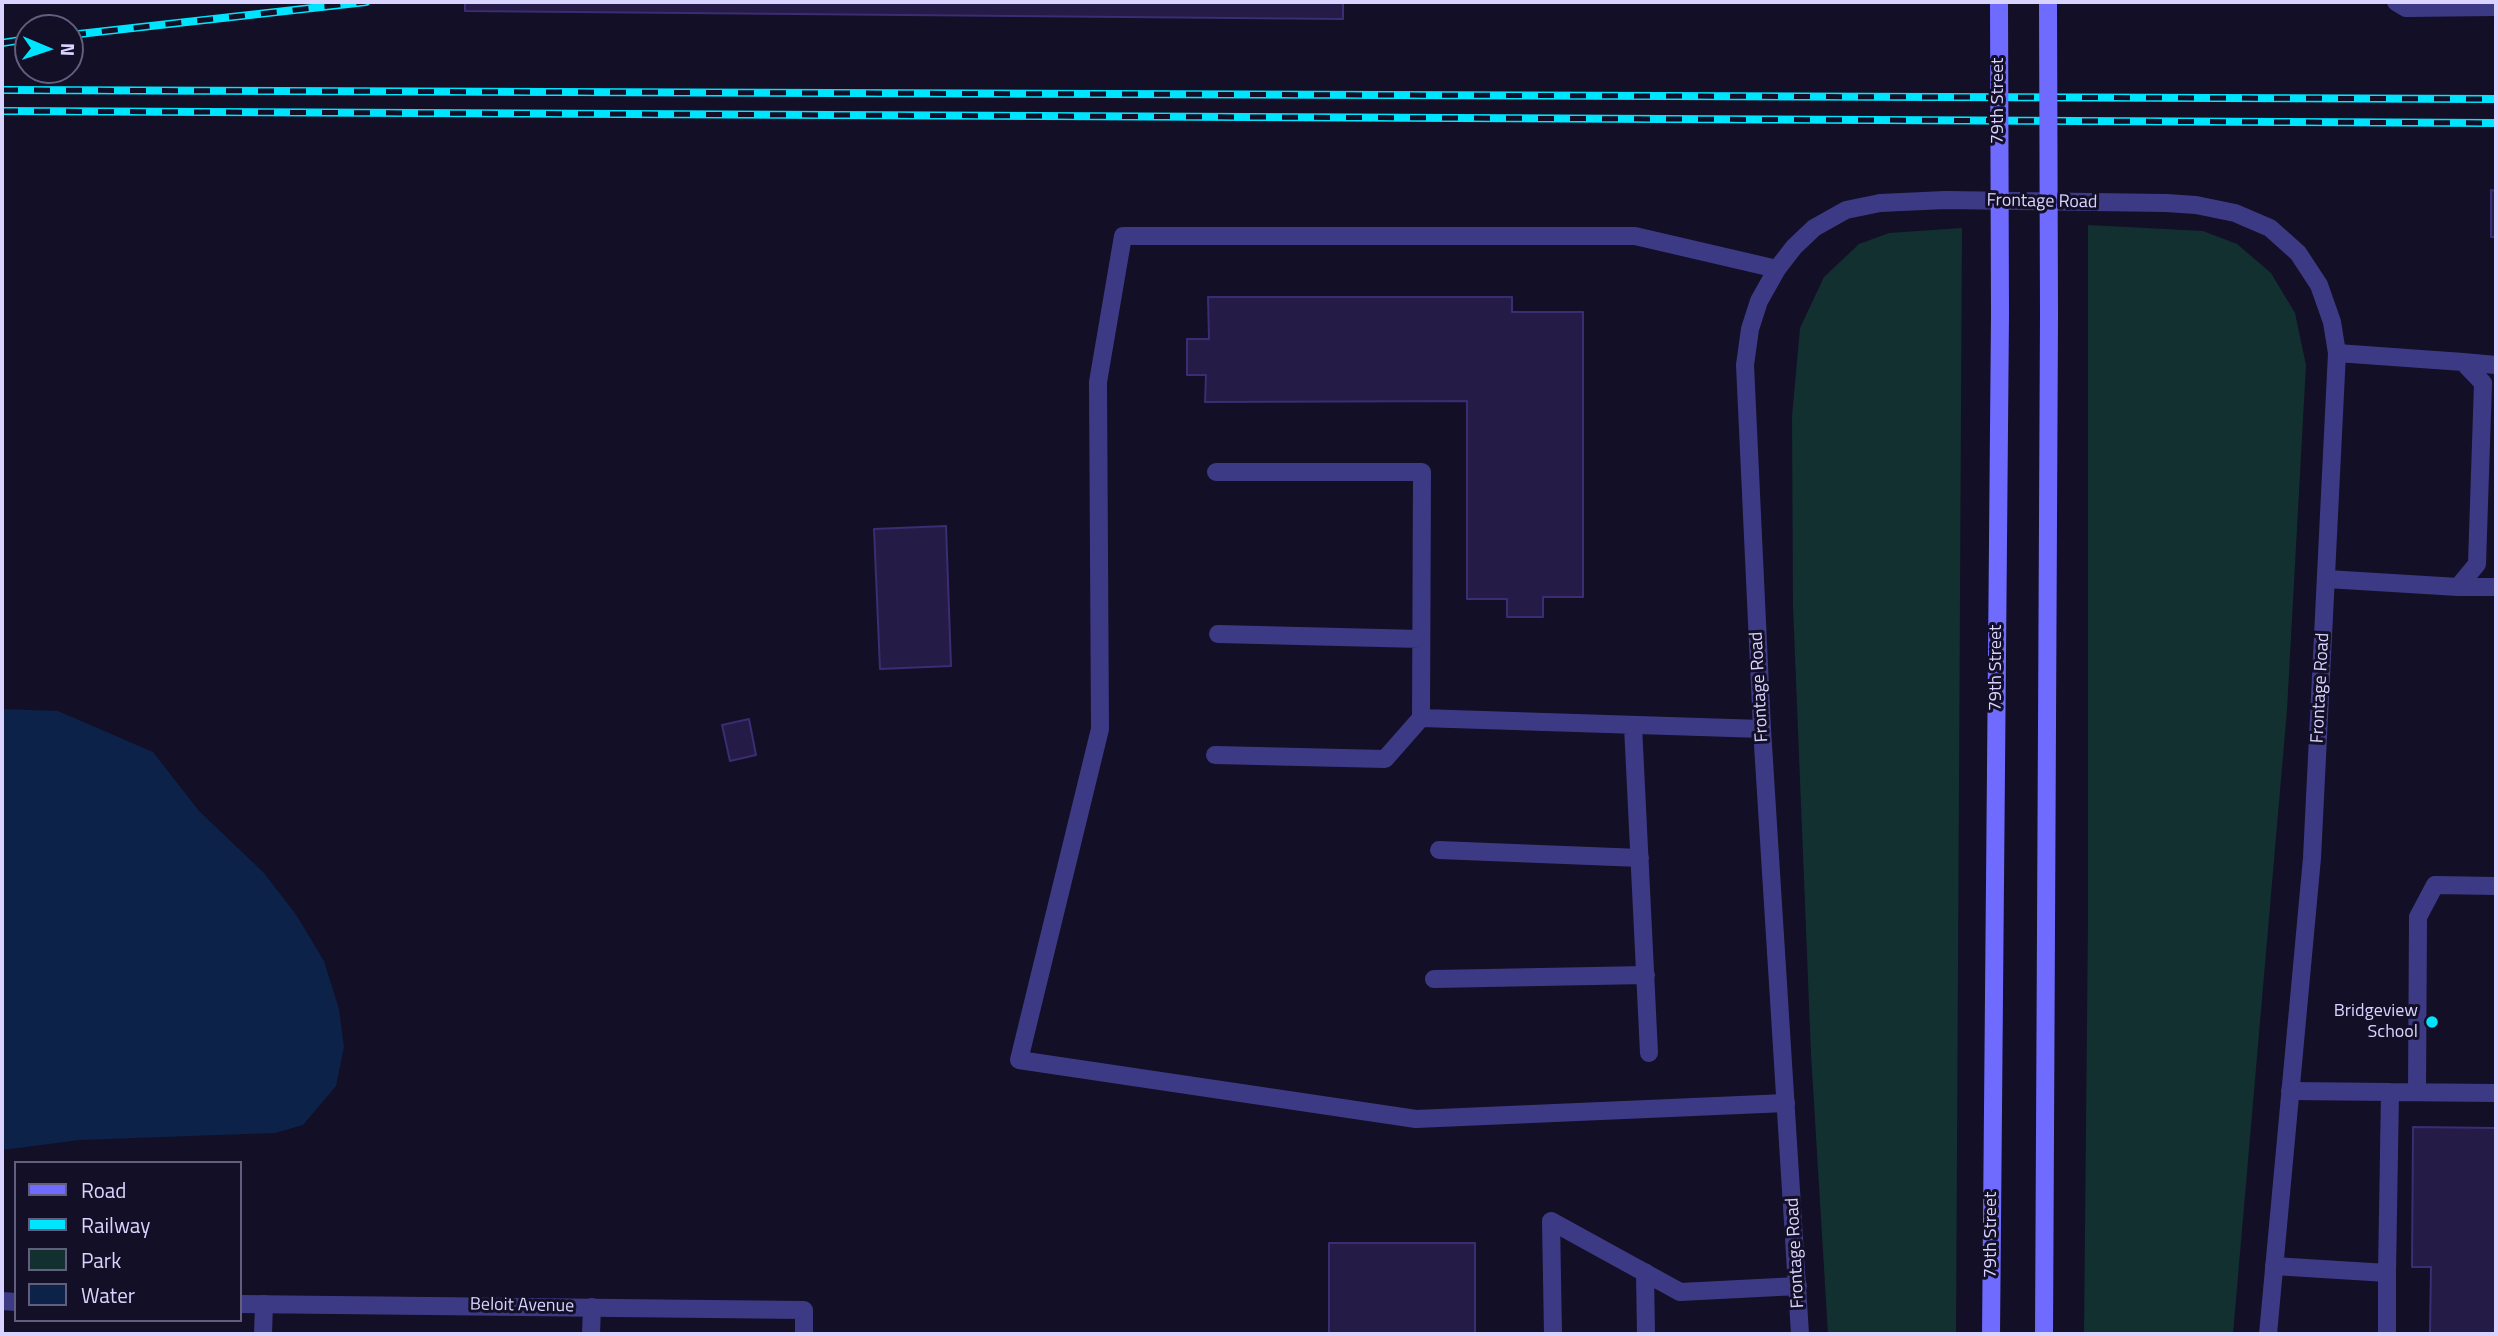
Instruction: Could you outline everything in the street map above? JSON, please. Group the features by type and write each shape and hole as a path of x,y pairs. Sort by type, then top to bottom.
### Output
{"main road":[{"name":"79th Street","path":"1991,1334 2000,315 1999,2"},
{"path":"2044,1334 2048,2"}],"street":[{"path":"2396,2 2406,8 2496,7"},
{"name":"Frontage Road","path":"1800,1334 1762,729 1745,365 1750,329 1759,301 1777,269 1794,247 1814,228 1846,210 1880,203 1945,200 2196,205 2235,213 2270,228 2298,253 2319,285 2332,322 2337,353 2312,858 2267,1334"},
{"path":"1777,269 1635,236 1123,236 1098,382 1100,729 1019,1060 1416,1119 1786,1103"},
{"path":"2337,353 2496,365"},
{"path":"2458,587 2477,564 2488,467 2483,383 2463,362"},
{"path":"1215,755 1385,758 1421,718 1423,472 1216,472"},
{"path":"2327,579 2496,587"},
{"path":"1218,634 1421,639"},
{"path":"1421,718 1762,729"},
{"path":"1633,726 1649,1053"},
{"path":"1439,850 1640,858"},
{"path":"2417,1091 2418,917 2435,885 2496,886"},
{"path":"1434,979 1646,975"},
{"path":"2290,1091 2496,1093"},
{"path":"2387,1334 2390,1092"},
{"path":"1553,1334 1551,1221 1680,1292 1798,1286"},
{"path":"2274,1266 2387,1273"},
{"path":"1645,1272 1646,1334"},
{"name":"Beloit Avenue","path":"242,1304 804,1310 804,1334"},
{"path":"263,1334 264,1304"},
{"path":"591,1334 592,1307"}],"green space":[{"path":"2088,225 2203,231 2237,244 2271,273 2295,313 2306,365 2287,710 2233,1334 2084,1334 2088,918"},
{"path":"1962,228 1956,1334 1828,1334 1811,1054 1793,606 1792,417 1800,328 1824,277 1859,244 1889,233"}],"water":[{"path":"2,709 58,711 153,752 199,811 264,873 297,916 324,961 339,1009 344,1047 336,1086 303,1125 275,1133 80,1140 2,1150"}],"building":[{"path":"465,2 1343,2 1343,19 465,11"},
{"path":"2491,190 2496,191 2496,237 2491,237"},
{"path":"1208,297 1512,297 1512,312 1583,312 1583,597 1543,597 1543,617 1507,617 1507,599 1467,599 1467,401 1205,402 1206,375 1187,375 1187,339 1209,339"},
{"path":"946,526 951,666 880,669 874,529"},
{"path":"749,719 756,755 730,761 722,725"},
{"path":"2413,1127 2496,1128 2496,1334 2430,1334 2431,1267 2412,1267"},
{"path":"1329,1243 1475,1243 1475,1334 1329,1334"}],"railway":[{"path":"84,33 366,2"},
{"path":"2,43 14,41"},
{"path":"2,90 2496,99"},
{"path":"2,111 2496,123"}],"place":[{"name":"Bridgeview School","path":"2432,1022"}]}
